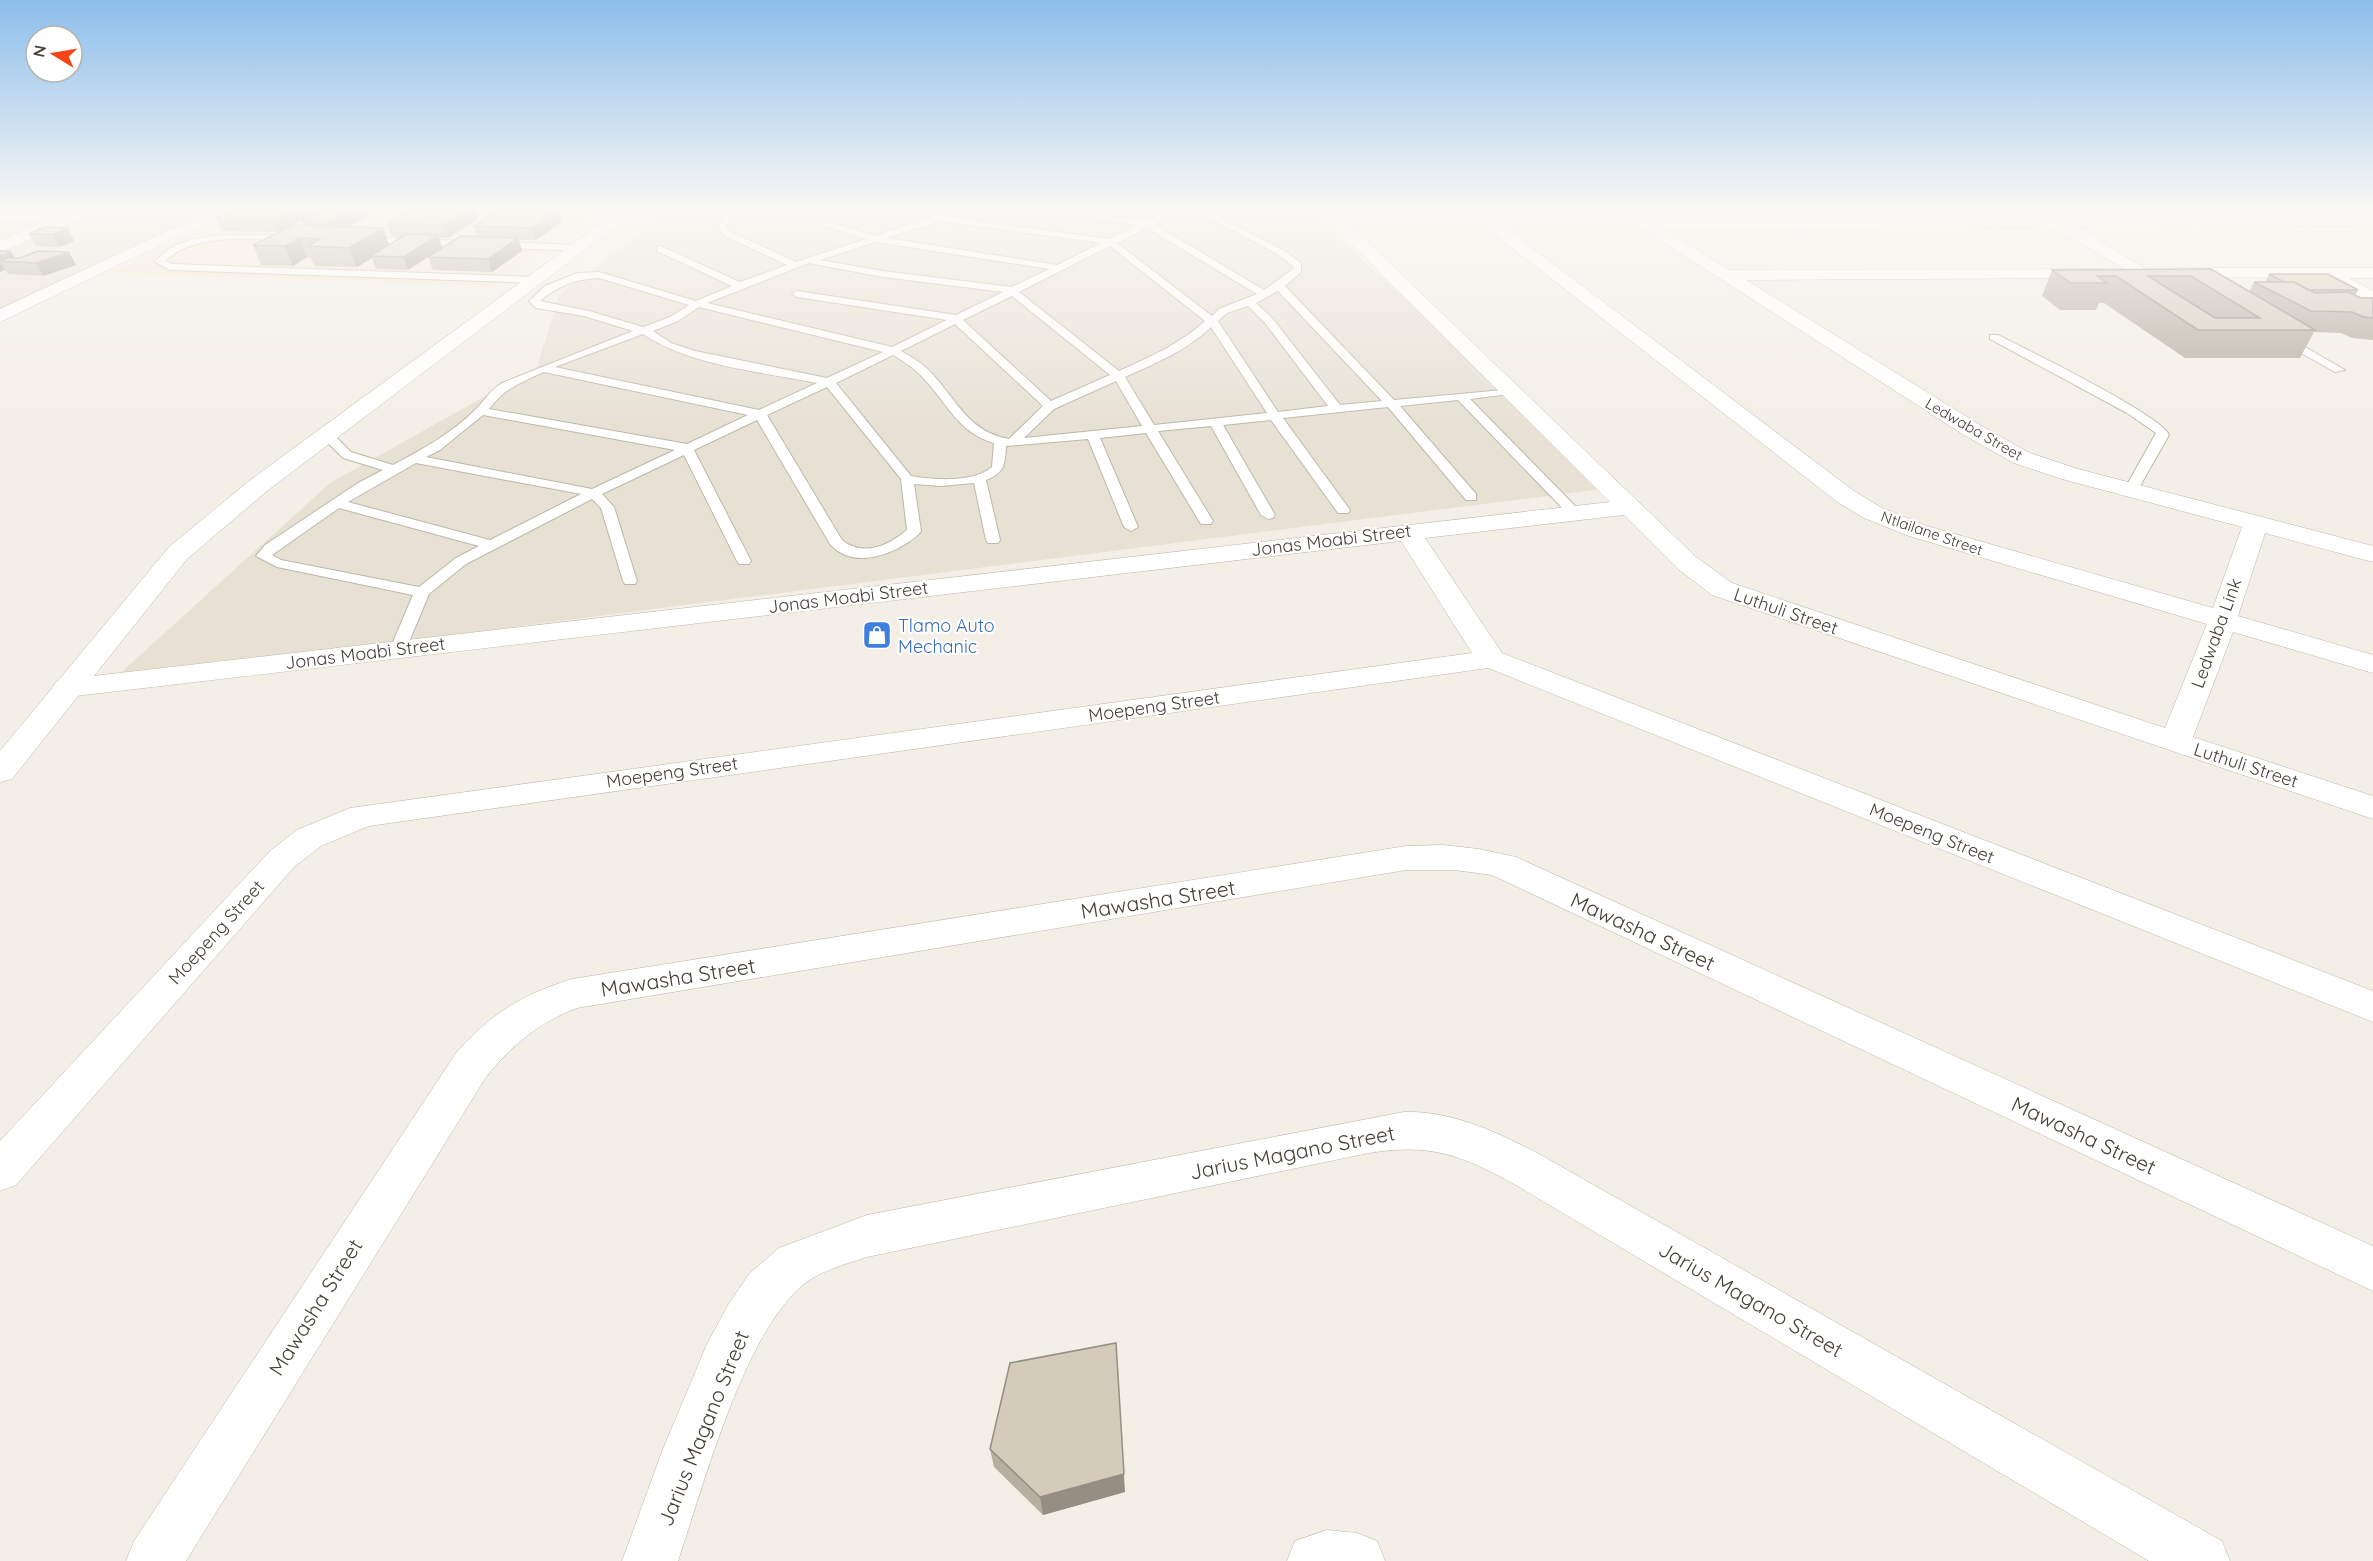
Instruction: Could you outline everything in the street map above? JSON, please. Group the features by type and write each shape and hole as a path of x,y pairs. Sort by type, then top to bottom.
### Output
{"street":[{"path":"0,316 75,281"},
{"path":"0,772 178,553 258,486 535,281"},
{"name":"Luthuli Street","path":"1397,281 1687,564 1722,589 2373,808"},
{"name":"Ntlailane Street","path":"1564,281 1845,496 1874,513 1918,531 2373,664"},
{"name":"Ledwaba Street","path":"1736,281 2006,450 2040,465 2373,554"},
{"path":"2339,281 2373,298"},
{"name":"Jonas Moabi Street","path":"66,688 1630,507"},
{"name":"Ledwaba Link","path":"2175,742 2223,620 2256,523"},
{"path":"1407,531 1491,659"},
{"name":"Moepeng Street","path":"0,1172 282,859 309,837 362,816 1491,659 2373,1007"},
{"name":"Mawasha Street","path":"154,1561 471,1065 498,1032 530,1009 572,994 1406,858 1445,856 1477,859 1503,866 2373,1269"},
{"name":"Jarius Magano Street","path":"650,1561 696,1434 737,1336 762,1294 786,1270 818,1253 867,1236 1369,1135 1413,1130 1452,1137 1489,1149 1530,1171 2202,1561"},
{"path":"1316,1561 1327,1558 1357,1561"}],"lane":[{"path":"543,368 760,414 838,545 846,550 879,551 907,538 914,531 907,479 829,382 692,354 667,345 646,331 585,313 540,306 534,301 549,288 566,281"},
{"path":"617,281 697,304 894,351 920,368 933,382 954,414 974,433 1006,442 1510,391"},
{"path":"729,281 740,286"},
{"path":"422,592 277,563 263,556 270,548 394,469 436,447 481,411 494,393 543,368 686,314 697,304 753,281"},
{"path":"937,281 1011,290 1119,377 1206,521"},
{"path":"398,650 422,592 461,561 594,493 894,351 1031,281"},
{"path":"1160,281 1213,322 1275,416 1343,510"},
{"path":"1242,281 1264,294"},
{"path":"907,479 923,483 979,478 996,472 1006,442 1050,406 1165,355 1192,339 1223,311 1250,302 1285,281"},
{"path":"2184,281 2192,286"},
{"path":"2223,281 2231,285"},
{"path":"1279,286 1392,404 1471,497"},
{"path":"796,294 955,318 1050,406"},
{"path":"1250,302 1269,321 1337,410"},
{"path":"2279,335 2339,370"},
{"path":"1994,337 2131,410 2162,431 2163,435 2131,490"},
{"path":"1461,396 1576,514"},
{"path":"481,411 687,448"},
{"path":"1215,422 1269,515"},
{"path":"1092,434 1131,527"},
{"path":"328,436 346,454 394,469"},
{"path":"687,448 744,561"},
{"path":"415,459 594,493 607,507 630,581"},
{"path":"979,478 993,540"},
{"path":"339,504 491,545"}],"shaded area":[{"path":"0,281 81,281 0,321"},
{"path":"342,281 500,281 493,286"},
{"path":"578,281 1385,281 1610,488 116,677 330,483 537,367 559,295"}],"building":[{"path":"2068,281 2104,281 2107,283 2071,283"},
{"path":"2123,281 2156,281 2215,318 2260,318 2199,281 2231,281 2315,330 2198,330"},
{"path":"2282,281 2341,281 2358,290 2308,290 2294,282"},
{"path":"2254,282 2294,282 2315,293 2348,292 2361,298 2373,298 2373,318 2352,312 2311,311"},
{"path":"1116,1343 1124,1474 1040,1497 990,1449 1010,1363"}],"place":[{"name":"Tlamo Auto Mechanic","path":"877,635"}]}
